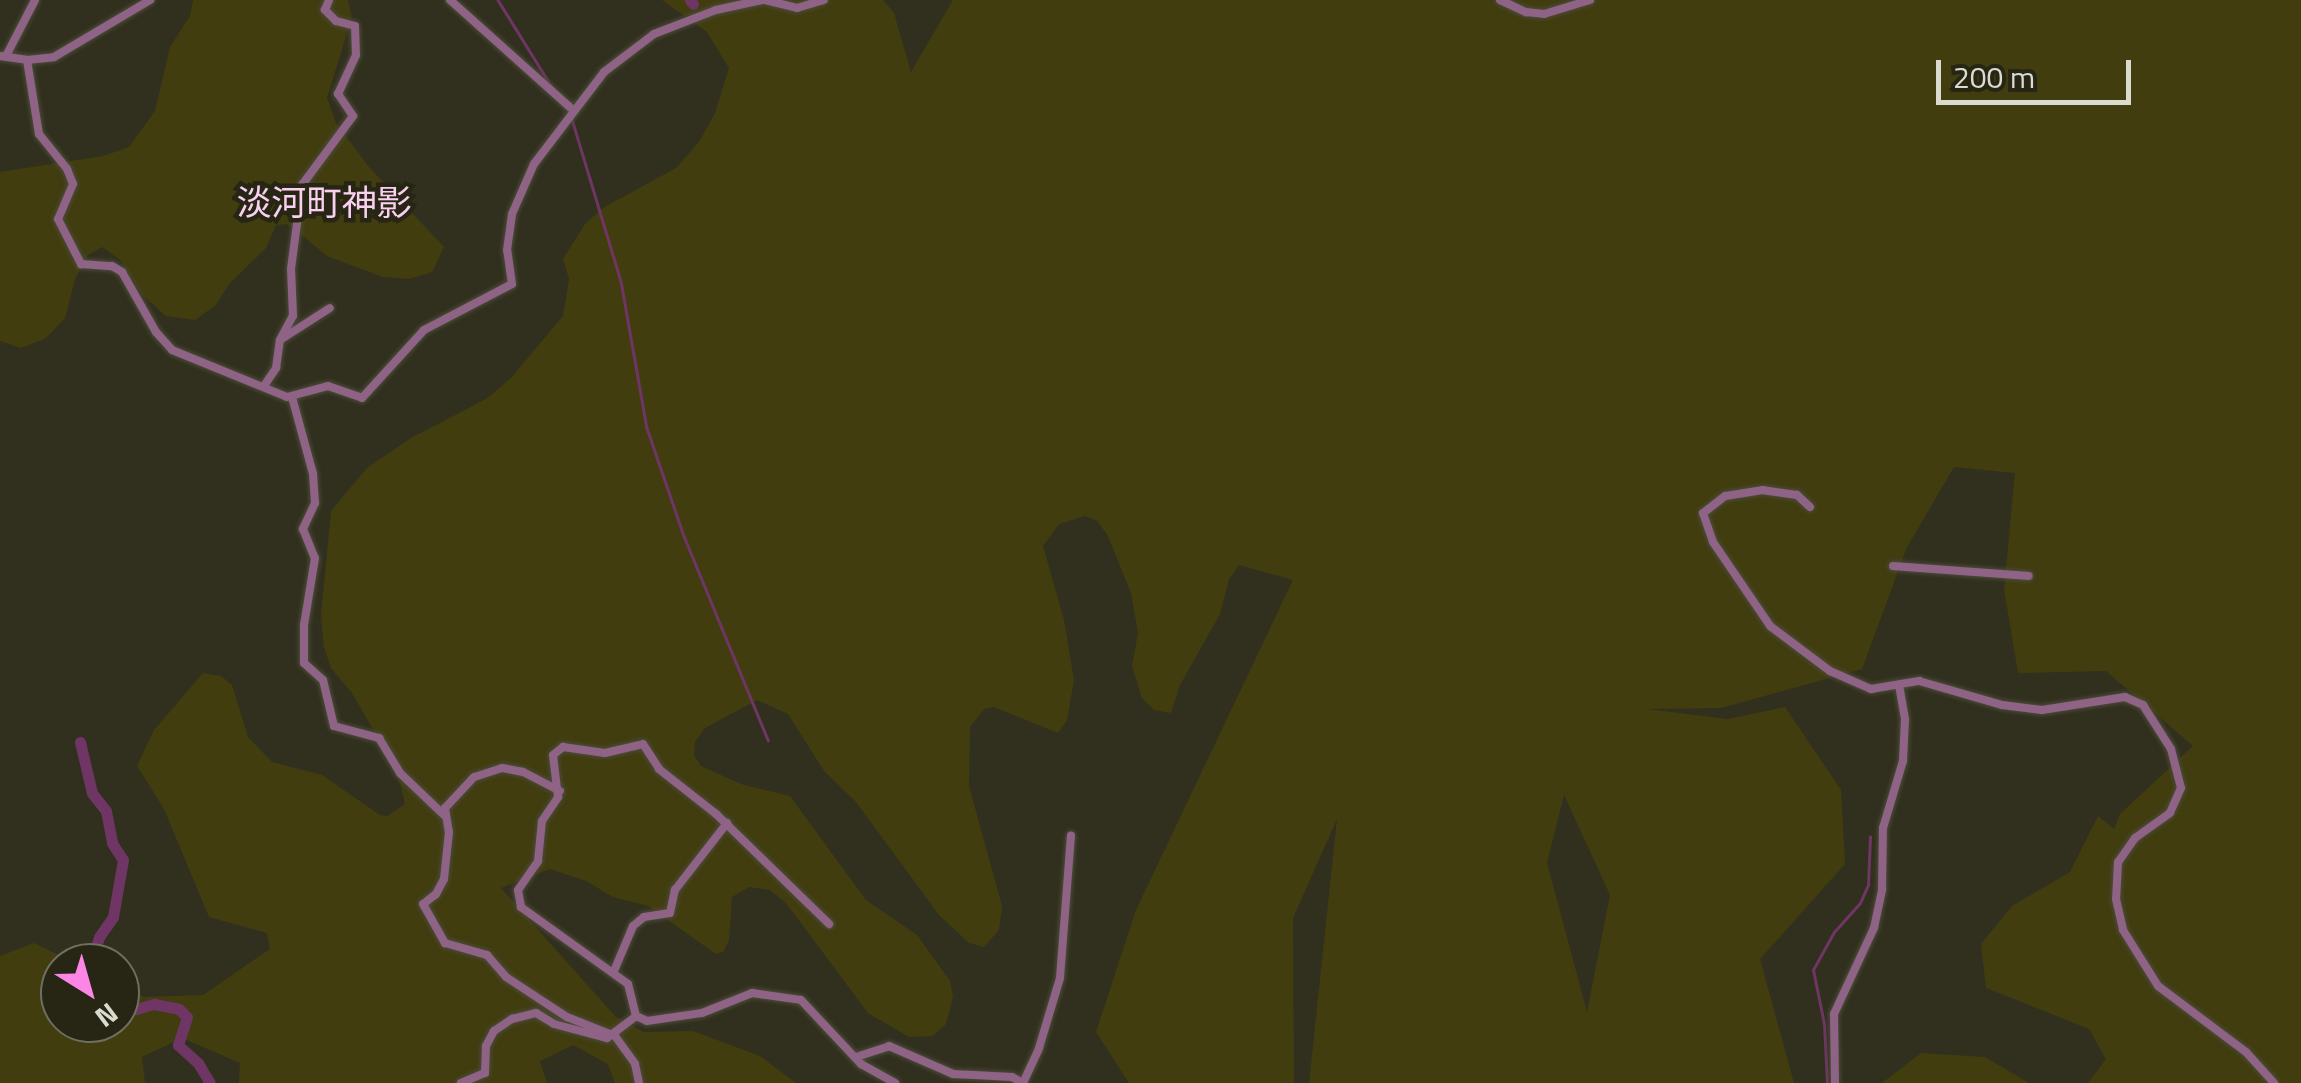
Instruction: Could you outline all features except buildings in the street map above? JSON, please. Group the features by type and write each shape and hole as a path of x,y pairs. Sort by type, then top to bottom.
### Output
{"street":[{"path":"35,0 3,56 27,60 54,57 150,0"},
{"path":"264,386 276,368 280,340 294,316 290,269 302,185 353,116 338,94 356,54 355,26 336,21 325,10 329,0"},
{"path":"450,0 572,109"},
{"path":"27,60 39,134 67,168 72,184 58,219 80,264 112,266 122,272 156,332 172,350 292,398 328,386 362,398 424,330 512,284 507,250 512,214 534,164 572,109 604,72 637,43 716,10 763,0 797,8 824,0"},
{"path":"1500,0 1526,12 1544,14 1590,0"},
{"path":"280,340 330,308"},
{"path":"292,398 313,474 315,502 303,529 315,558 304,625 304,663 323,680 334,726 379,738 400,773 444,815 449,832 444,878 436,894 423,904 445,943 486,955 506,977 567,1017 616,1036 630,1053 639,1083"},
{"path":"1810,507 1797,495 1763,490 1725,496 1703,513 1713,542 1748,597 1789,644 1852,684 1871,690 1919,681 2002,705 2042,710 2125,697 2143,706 2171,750 2181,788 2170,813 2135,838 2118,862 2116,898 2123,930 2158,986 2246,1052 2274,1083"},
{"path":"1894,566 2030,576"},
{"path":"1835,1083 1834,1014 1874,928 1882,889 1883,828 1903,761 1905,718 1899,685"},
{"path":"636,1016 633,993 614,972 595,964 568,939 521,908 518,890 538,861 542,821 560,791 553,756 562,747 604,753 642,744 659,769 726,823 830,924"},
{"path":"444,815 452,797 485,771 502,768 523,772 560,791"},
{"path":"614,972 633,926 644,918 670,912 676,890 726,823"},
{"path":"856,1057 889,1046 954,1074 1012,1077 1023,1083 1060,978 1072,835"},
{"path":"636,1016 647,1021 702,1012 752,993 800,1000 856,1057 895,1083"},
{"path":"461,1083 485,1074 484,1054 494,1031 528,1013 600,1038 616,1036 636,1016"}],"shaded area":[{"path":"193,0 348,0 352,17 327,98 336,123 369,167 444,247 432,272 409,279 383,277 327,256 288,224 276,225 266,248 229,284 216,305 195,320 166,316 142,295 120,260 102,247 88,255 75,279 65,318 46,338 21,348 0,341 0,172 103,156 129,147 155,111 170,47 190,16"},
{"path":"662,0 883,0 894,13 911,72 953,0 2301,0 2301,1083 2088,1083 2106,1059 2089,1029 1986,988 1981,944 2012,906 2070,872 2098,816 2114,829 2120,814 2193,746 2106,671 2018,673 2004,589 2015,473 1954,467 1907,547 1862,669 1721,708 1647,709 1728,719 1785,707 1841,790 1845,864 1760,959 1794,1083 1309,1083 1337,819 1293,918 1294,1083 1129,1083 1096,1032 1136,910 1293,580 1239,565 1229,579 1220,614 1180,685 1171,713 1154,710 1142,698 1132,666 1138,633 1131,593 1107,534 1097,521 1085,516 1059,524 1043,546 1064,620 1074,680 1067,720 1058,733 994,707 984,709 970,727 969,786 1002,906 999,930 984,947 969,943 939,915 856,802 824,771 788,714 757,700 705,728 695,742 694,755 701,766 741,784 790,796 866,900 917,935 950,981 953,997 946,1024 933,1036 909,1037 868,1013 786,903 770,890 749,887 732,897 729,940 723,952 716,954 648,906 613,897 586,881 550,869 501,888 615,1016 644,1032 693,1031 760,1056 796,1083 615,1083 608,1064 573,1045 540,1061 547,1083 239,1083 240,1063 182,1038 142,1057 145,1083 0,1083 0,956 34,943 40,946 40,1043 140,1043 140,995 203,995 270,949 267,933 209,917 164,809 137,766 154,730 203,673 221,676 232,685 248,737 272,762 322,775 380,815 387,816 405,804 397,771 352,693 331,668 324,647 321,616 331,511 367,468 411,438 486,399 511,378 563,316 569,279 563,259 585,224 603,208 676,168 699,142 715,113 729,68 707,32","holes":["1564,795 1610,895 1587,1012 1547,863"]},
{"path":"1921,1053 1985,1057 2029,1083 1882,1083"}],"waterway":[{"path":"498,0 552,87"},
{"path":"690,0 693,4"},
{"path":"572,119 621,281 647,428 684,536 768,740"},
{"path":"80,742 92,793 106,811 112,843 123,860 113,917 97,943"},
{"path":"1827,1083 1824,1024 1813,970 1834,932 1860,903 1868,885 1870,837"},
{"path":"140,1008 154,1004 179,1009 187,1017 178,1045 198,1063 210,1083"}],"district":[{"name":"淡河町神影","path":"324,202"}]}
